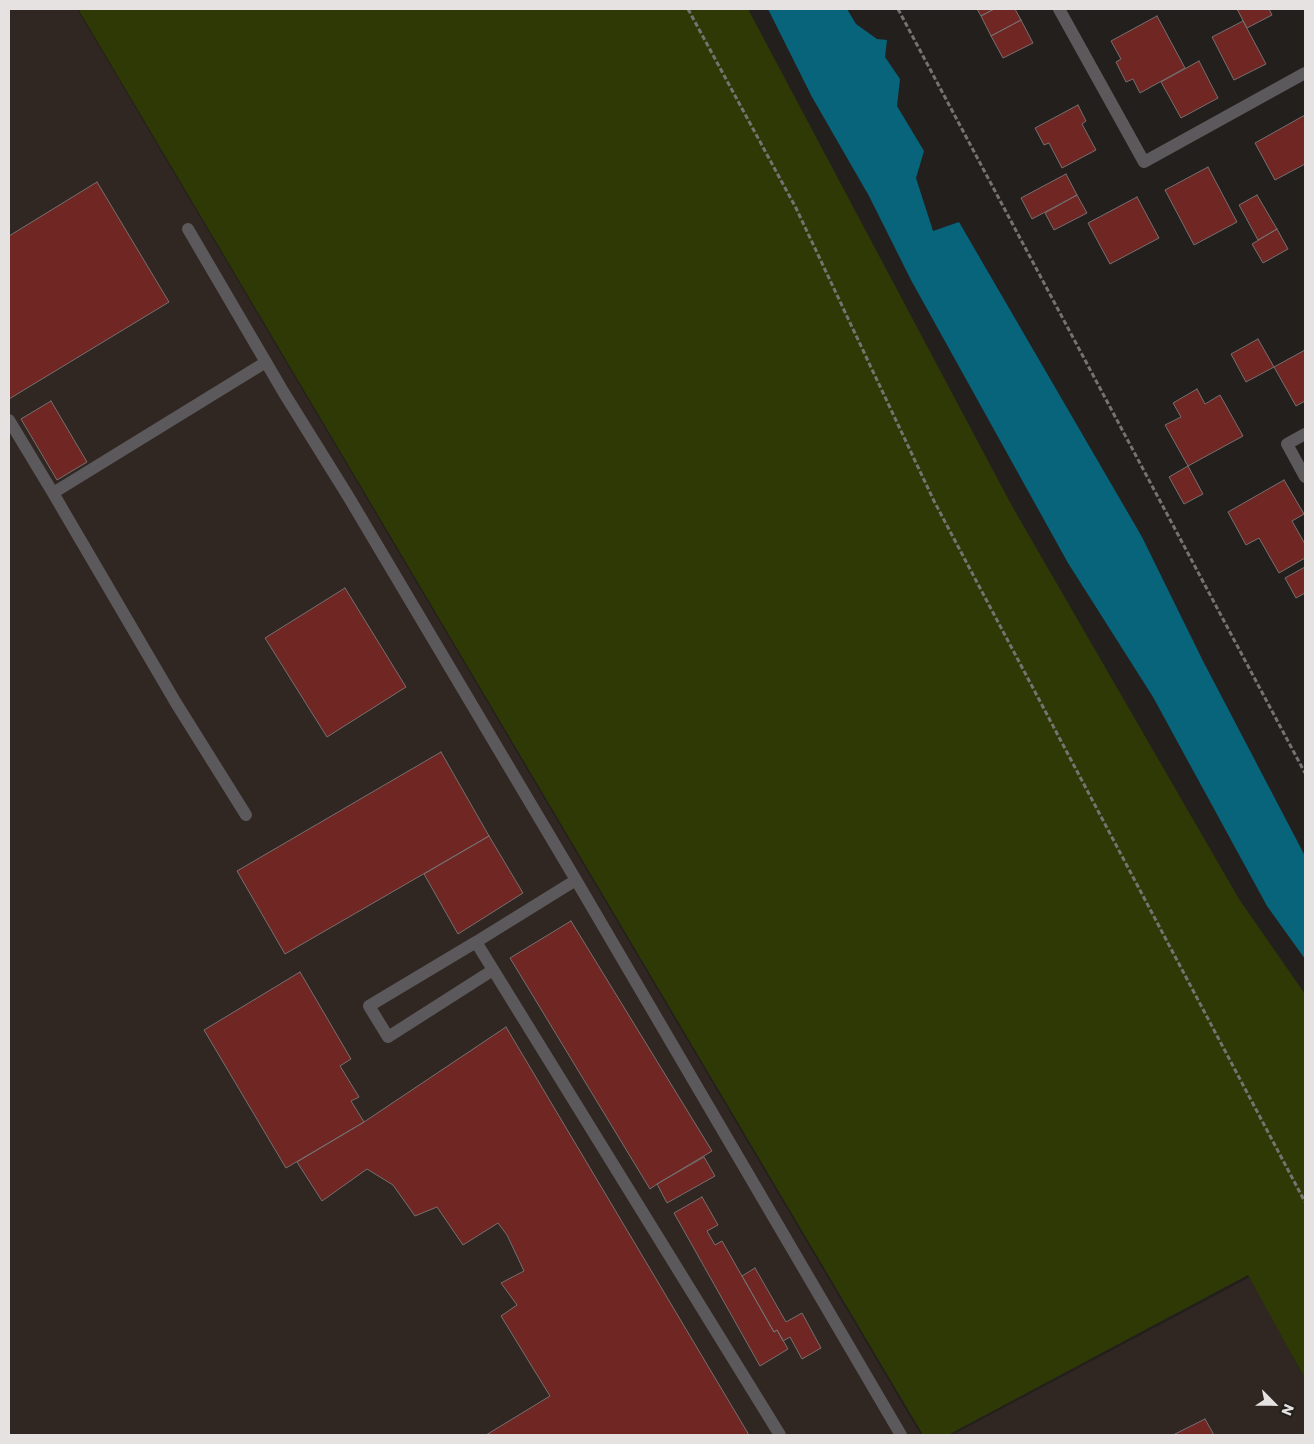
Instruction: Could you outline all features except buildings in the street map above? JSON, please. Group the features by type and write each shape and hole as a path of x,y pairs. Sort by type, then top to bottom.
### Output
{"street":[{"path":"1059,9 1144,162 1305,73"},
{"path":"188,229 576,880 901,1435"},
{"path":"52,493 266,362"},
{"path":"9,420 176,703 246,815"},
{"path":"1305,434 1287,444 1305,477"},
{"path":"493,970 388,1036 369,1006 576,880"},
{"path":"476,942 780,1435"}],"path":[{"path":"688,9 796,208 934,501 1305,1202"},
{"path":"898,9 1305,773"}],"shaded area":[{"path":"9,9 77,9 921,1435 9,1435"},
{"path":"1250,1277 1305,1380 1305,1435 952,1435"}],"green space":[{"path":"78,9 748,9 1012,506 1239,899 1305,994 1305,1379 1248,1275 948,1435 923,1435"}],"water":[{"path":"768,9 847,9 856,24 877,39 887,40 885,57 900,79 897,106 924,151 916,178 933,231 959,222 1142,537 1203,661 1305,856 1305,959 1267,906 1153,697 1068,563 911,280 869,196 812,97"}]}
